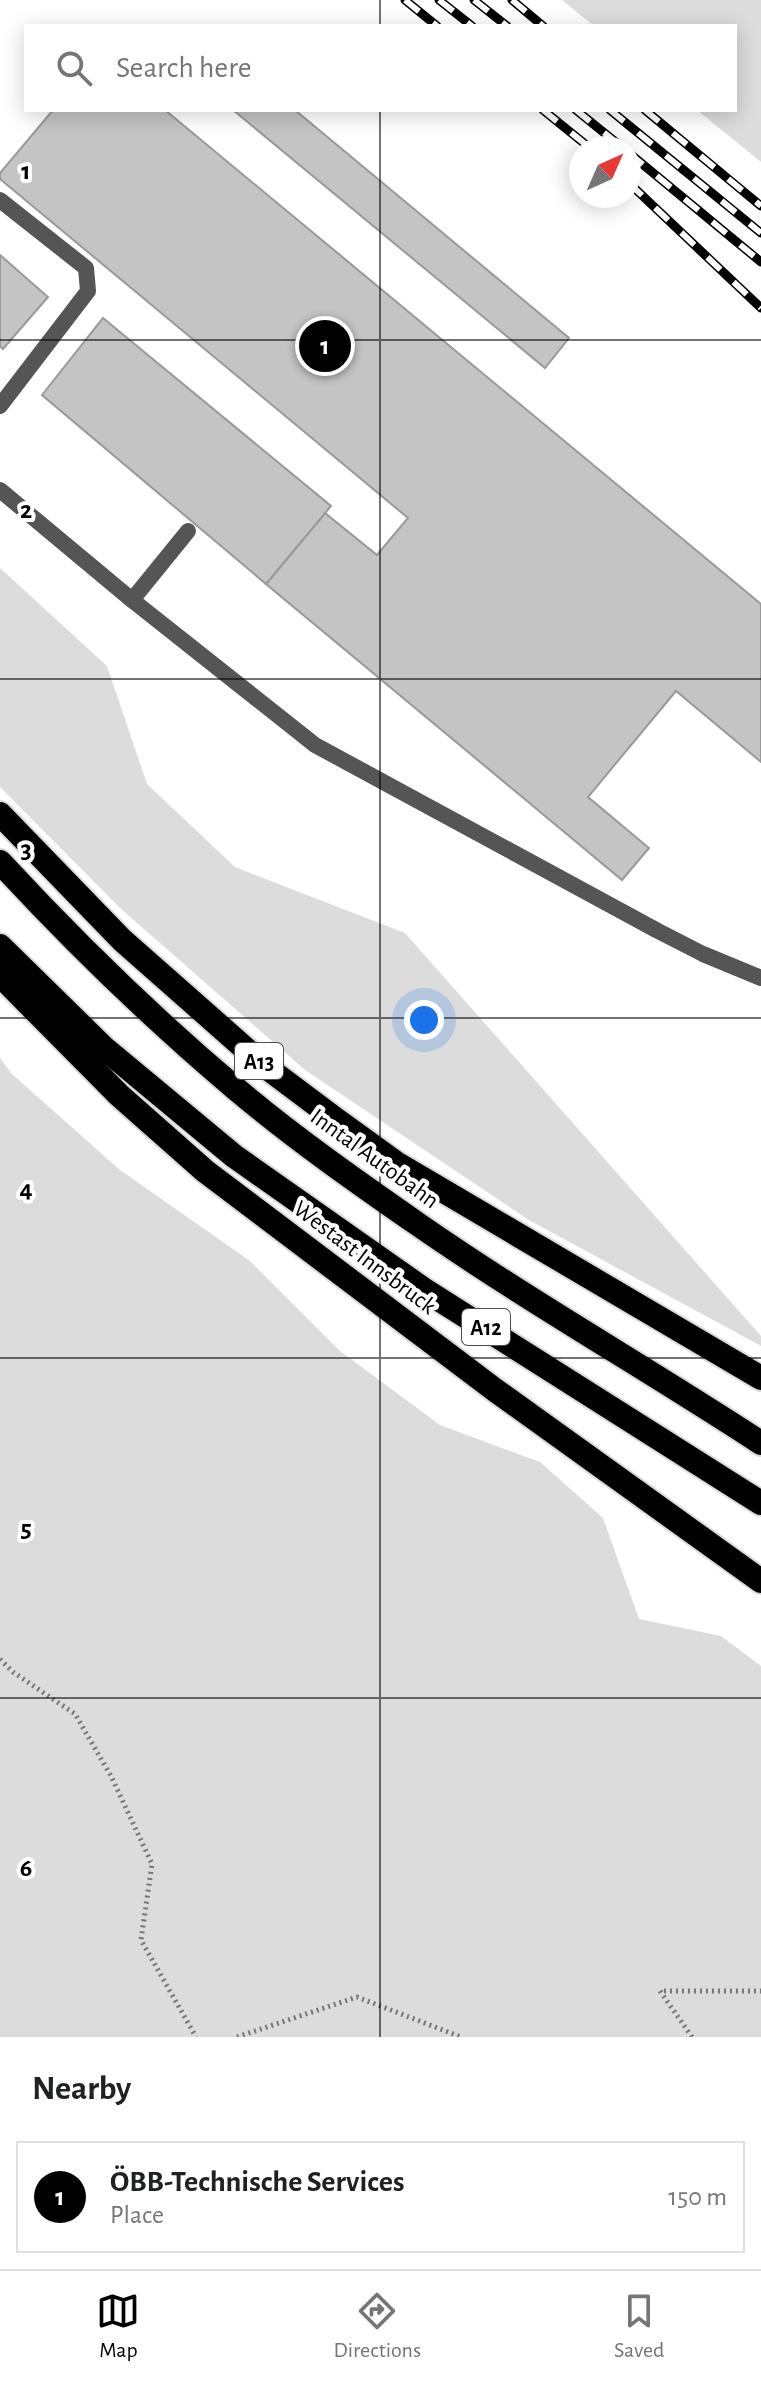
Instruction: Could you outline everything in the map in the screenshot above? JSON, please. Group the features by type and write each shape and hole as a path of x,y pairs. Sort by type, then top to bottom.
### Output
{"highway":[{"name":"A13","path":"0,814 122,940 266,1067 396,1163 761,1378"},
{"name":"Inntal Autobahn","path":"0,862 74,941 238,1090 420,1226 761,1443"},
{"name":"A12","path":"0,946 104,1048 234,1156 426,1291 752,1497"},
{"name":"Westast Innsbruck","path":"0,975 119,1095 205,1171 483,1381 761,1581"}],"lane":[{"path":"0,200 86,268 88,291 0,406"},
{"path":"0,490 132,600 315,745 658,931 761,978"},
{"path":"132,600 188,531"}],"path":[{"path":"0,1659 13,1672 75,1714 111,1776 152,1864 141,1940 196,2037"},
{"path":"692,2037 660,1991 761,1991"},
{"path":"237,2037 357,1997 461,2037"}],"shaded area":[{"path":"562,0 761,0 761,162 699,112 737,112 737,24 592,24"},
{"path":"0,568 107,666 147,784 235,867 405,933 761,1336 761,1346 529,1220 305,1070 120,908 0,787"},
{"path":"0,1058 12,1074 120,1170 250,1261 340,1351 440,1425 540,1462 603,1518 639,1619 721,1636 761,1666 761,2037 0,2037"}],"building":[{"path":"51,112 167,112 761,604 761,762 676,691 588,797 649,848 622,880 266,584 325,513 377,555 408,518 0,179 0,173"},
{"path":"235,112 297,112 569,338 545,368"},
{"path":"0,255 48,297 3,349 0,346"},
{"path":"103,318 331,506 266,584 42,395"}],"railway":[{"path":"405,0 435,24"},
{"path":"439,0 469,24"},
{"path":"474,0 504,24"},
{"path":"512,0 541,24"},
{"path":"545,112 575,136"},
{"path":"578,112 608,136"},
{"path":"612,112 761,233"},
{"path":"647,112 761,206"},
{"path":"641,163 761,262"},
{"path":"641,194 761,308"}],"place":[{"name":"ÖBB-Technische Services","path":"325,346"}]}
